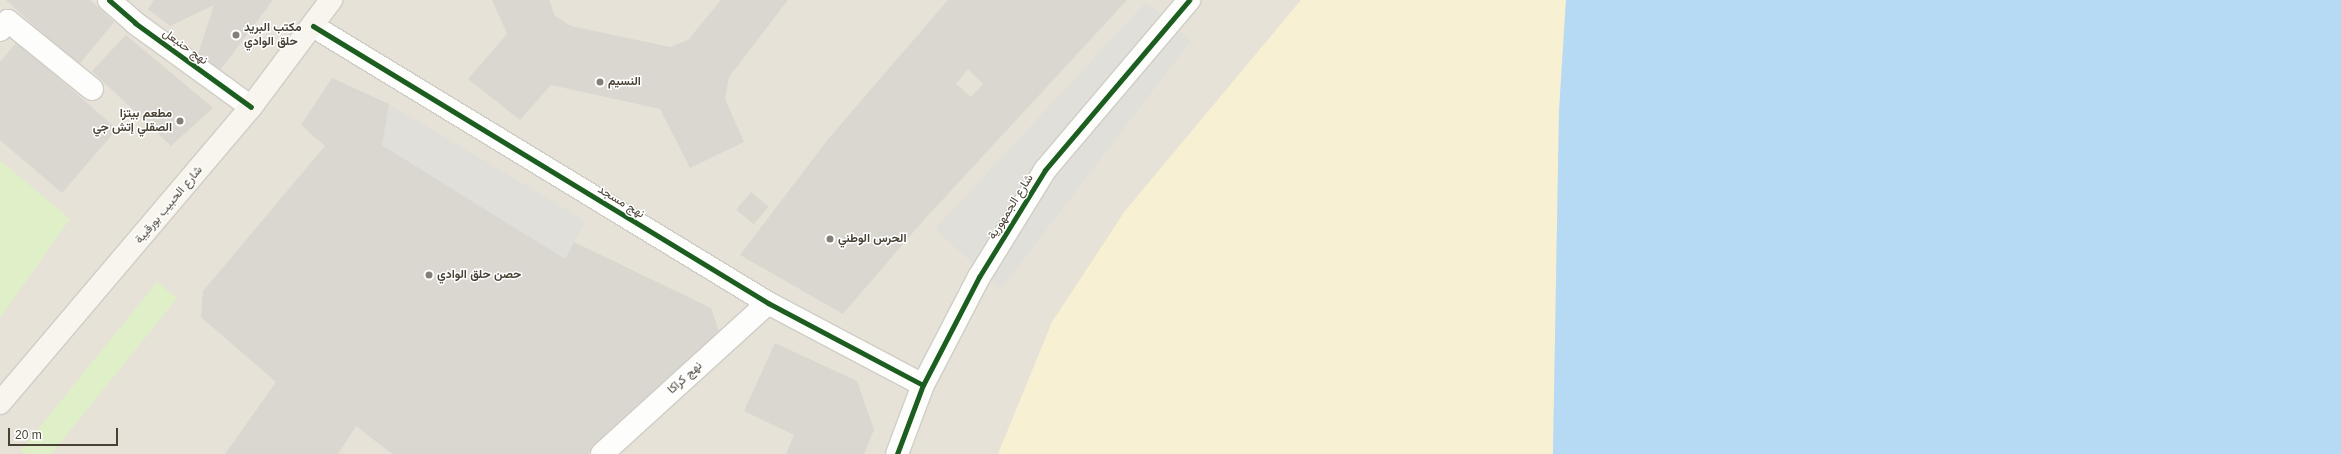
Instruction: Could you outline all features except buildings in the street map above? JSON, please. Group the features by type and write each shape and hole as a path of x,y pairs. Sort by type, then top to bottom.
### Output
{"main road":[{"name":"شارع الحبيب بورقيبة","path":"0,403 251,107 331,0"}],"street":[{"name":"نهج حنبعل","path":"109,0 135,23 251,107"},
{"name":"شارع الجمهورية","path":"897,454 923,385 979,277 1045,170 1189,0"},
{"path":"0,30 8,21 92,89"},
{"name":"نهج مسجد","path":"313,26 768,303 923,385"},
{"name":"نهج كراكا","path":"602,454 768,303"}],"shaded area":[{"path":"0,0 1566,0 1566,454 0,454"},
{"path":"1146,2 1191,41 1001,289 935,229"},
{"path":"389,104 586,221 565,259 382,145"}],"green space":[{"path":"0,160 70,219 0,318"},
{"path":"157,282 177,298 51,454 25,454 20,451"}],"sand":[{"path":"1301,0 1566,0 1559,112 1553,454 998,454 1052,322 1125,211"}],"water":[{"path":"1566,0 2341,0 2341,454 1553,454 1559,112"}],"cycle path":[{"path":"109,0 135,23 251,107"},
{"path":"897,454 923,385 979,277 1045,170 1189,0"},
{"path":"313,26 768,303 923,385"}],"place":[{"name":"مكتب البريد حلق الوادي","path":"236,35"},
{"name":"النسيم","path":"600,82"},
{"name":"مطعم بيتزا الصقلي إتش جي","path":"180,121"},
{"name":"الحرس الوطني","path":"830,239"},
{"name":"حصن حلق الوادي","path":"429,275"}]}
